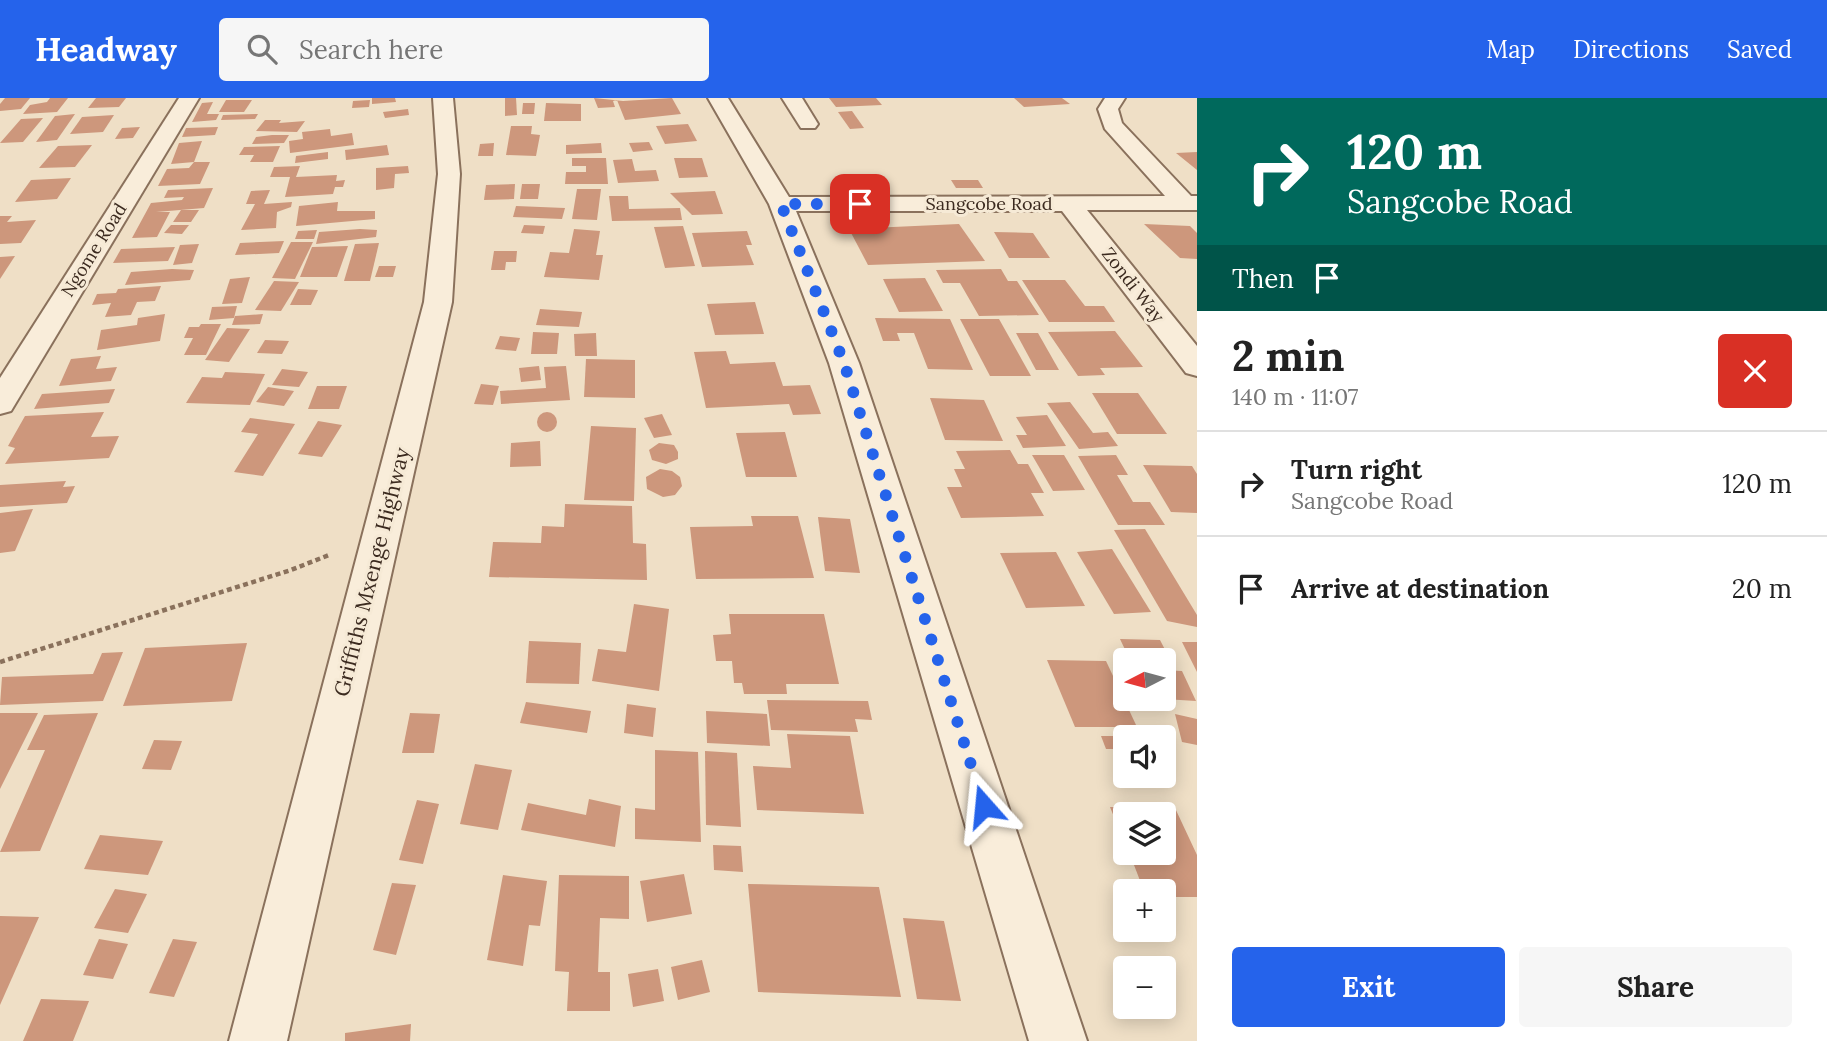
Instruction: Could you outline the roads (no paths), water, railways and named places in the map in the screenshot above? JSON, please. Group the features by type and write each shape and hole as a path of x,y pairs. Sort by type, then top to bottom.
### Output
{"street":[{"name":"Ngome Road","path":"0,403 189,98"},
{"name":"Griffiths Mxenge Highway","path":"258,1041 438,302 449,174 443,98"},
{"path":"718,98 781,204 844,363 1058,1041"},
{"path":"792,98 808,124"},
{"path":"1115,98 1108,109 1112,125 1191,203"},
{"name":"Sangcobe Road","path":"781,204 1191,203"},
{"name":"Zondi Way","path":"1069,204 1197,366"}]}
